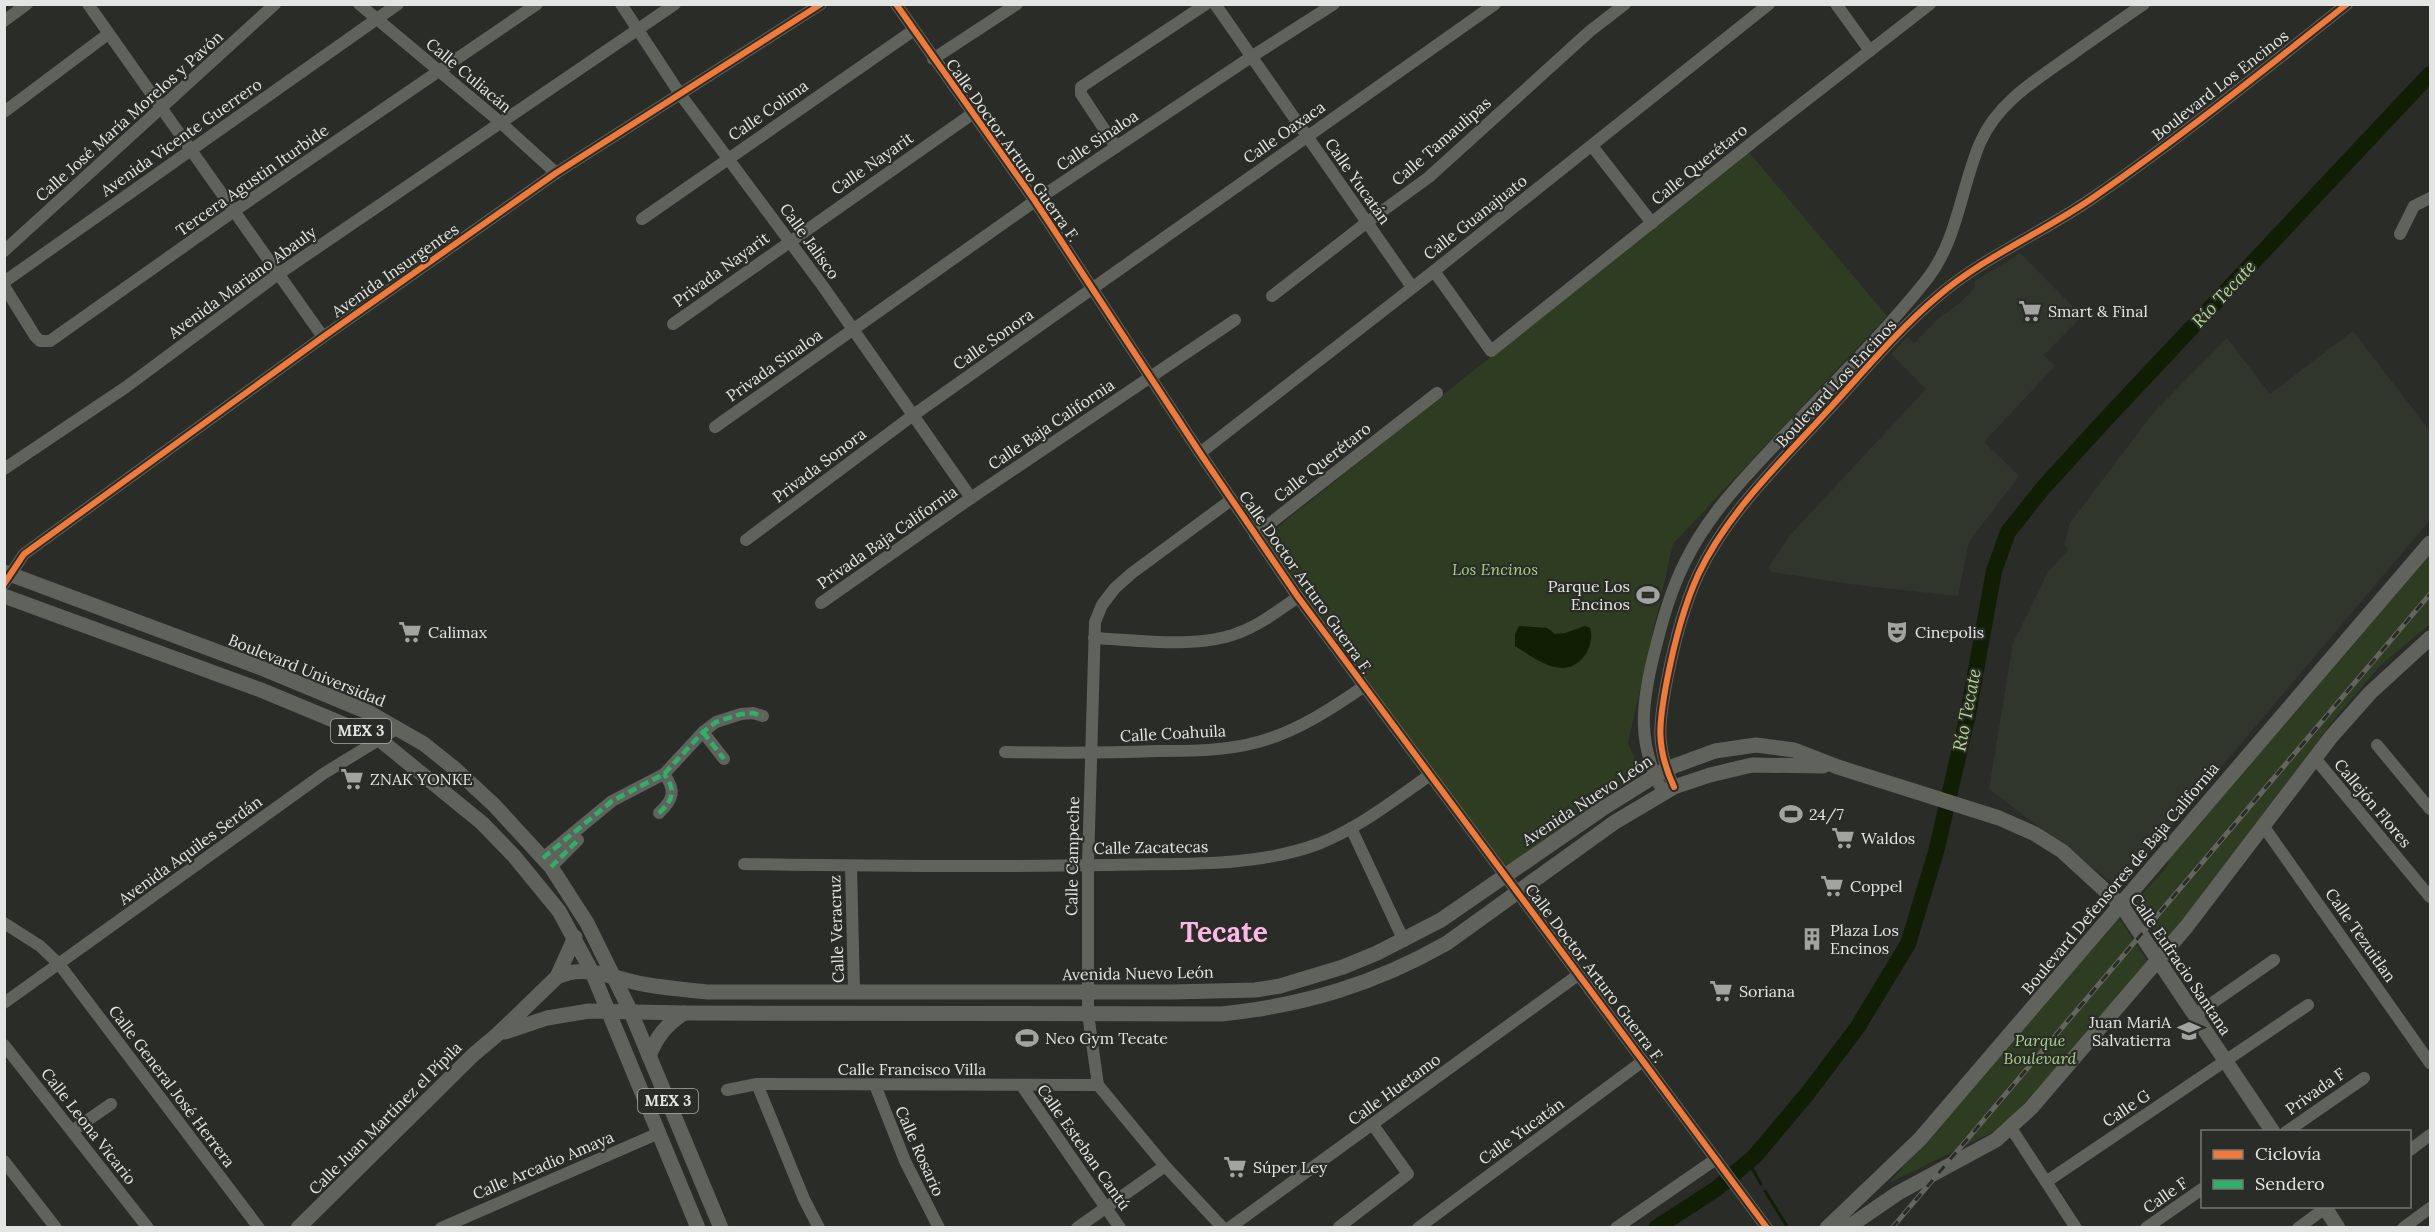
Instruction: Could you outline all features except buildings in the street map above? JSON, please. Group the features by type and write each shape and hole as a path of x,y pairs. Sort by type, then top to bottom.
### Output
{"main road":[{"name":"Boulevard Defensores de Baja California","path":"1827,1227 1920,1139 2122,906 2221,786 2430,543"},
{"name":"Boulevard Universidad","path":"6,576 297,682 370,713 398,728 454,768 494,805 547,863 587,923 630,1011 722,1227"},
{"name":"MEX 3","path":"4,596 261,690 379,739 482,823 540,886 575,937 592,972 698,1227"},
{"path":"1847,1227 1898,1192 1981,1149 2011,1128 2057,1080 2159,961 2264,827 2313,757 2370,693 2430,641"},
{"name":"Avenida Nuevo León","path":"613,976 640,984 708,992 1088,993 1280,986 1343,967 1404,941 1441,920 1660,772 1715,751 1755,745 1794,750 1838,767"},
{"name":"Avenida Nuevo León","path":"630,1011 1222,1014 1257,1010 1338,992 1366,983 1417,960 1447,943 1615,822 1669,789 1710,775 1752,765 1838,767"},
{"name":"Calle Eufracio Santana","path":"1838,767 1971,809 2025,830 2062,851 2122,906 2272,1130"},
{"path":"557,977 575,937"},
{"path":"557,977 572,972 592,972 613,976"},
{"name":"Calle Juan Martínez el Pípila","path":"297,1227 473,1055 557,977"},
{"name":"Calle Juan Martínez el Pípila","path":"498,1034 566,1013 630,1011"},
{"path":"649,1056 660,1032 684,1013"},
{"path":"2327,1208 2338,1227"}],"street":[{"path":"4,21 27,4"},
{"path":"87,4 323,337"},
{"name":"Calle José María Morelos y Pavón","path":"4,251 275,4"},
{"name":"Calle Culiacán","path":"360,4 500,122 556,173"},
{"name":"Avenida Vicente Guerrero","path":"4,284 398,4"},
{"name":"Tercera Agustin Iturbide","path":"4,284 35,336 40,341 50,341 234,211 537,4"},
{"name":"Calle Jalisco","path":"621,4 680,94 789,240 971,498"},
{"name":"Avenida Mariano Abauly","path":"4,469 126,387 277,275 675,4"},
{"name":"Avenida Insurgentes","path":"6,576 24,554 323,337 556,173 822,4"},
{"name":"Calle Doctor Arturo Guerra F.","path":"896,4 1035,201 1231,500 1298,597 1767,1227"},
{"path":"933,58 1017,4"},
{"path":"1116,147 1081,94 1081,87 1206,4"},
{"name":"Calle Yucatán","path":"1215,4 1366,223 1413,287"},
{"name":"Calle Sinaloa","path":"853,330 1035,201 1334,4"},
{"name":"Calle Oaxaca","path":"1092,288 1496,4"},
{"name":"Calle Tamaulipas","path":"1272,296 1429,177 1590,31 1625,4"},
{"name":"Calle Guanajuato","path":"1200,453 1434,271 1769,4"},
{"path":"1836,4 1870,51"},
{"name":"Calle Querétaro","path":"1434,271 1491,351 1930,4"},
{"name":"Boulevard Los Encinos","path":"1669,789 1644,744 1643,716 1648,676 1666,605 1686,560 1702,533 1722,504 1916,292 1939,263 1953,232 1978,149 1993,120 2029,84 2144,4"},
{"name":"Boulevard Los Encinos","path":"1660,772 1660,721 1671,661 1690,595 1726,529 1770,475 1882,352 1937,297 2096,196 2347,4"},
{"name":"Calle Colima","path":"642,219 914,30"},
{"path":"4,112 108,34"},
{"name":"Calle Nayarit","path":"789,240 972,114"},
{"path":"1592,146 1652,223"},
{"path":"2400,234 2414,206 2430,198"},
{"name":"Privada Nayarit","path":"673,324 789,240"},
{"name":"Calle Sonora","path":"912,416 1092,288"},
{"path":"1150,377 1235,320"},
{"name":"Privada Sinaloa","path":"715,427 853,330"},
{"name":"Calle Baja California","path":"971,498 1150,377"},
{"name":"Calle Querétaro","path":"1255,535 1437,393"},
{"name":"Privada Sonora","path":"746,540 912,416"},
{"path":"1758,463 1770,475"},
{"name":"Privada Baja California","path":"820,603 971,498"},
{"name":"Calle Campeche","path":"1098,1085 1088,1014 1090,753 1095,622 1102,605 1115,588 1231,500"},
{"path":"1094,638 1178,641 1213,639 1237,634 1264,620 1298,597"},
{"name":"Calle Coahuila","path":"1005,752 1090,753 1215,750 1258,742 1291,730 1330,710 1363,687"},
{"path":"547,863 607,814 623,795 664,774 703,732 716,722 753,713 763,716"},
{"name":"Avenida Aquiles Serdán","path":"4,1003 322,774 398,728"},
{"path":"703,732 724,759"},
{"path":"2377,745 2430,809"},
{"name":"Callejón Flores","path":"2313,757 2430,897"},
{"path":"659,813 667,806 673,794 671,783 664,774"},
{"name":"Calle Zacatecas","path":"744,864 1088,865 1242,861 1281,855 1351,828 1430,775"},
{"name":"Calle Tezuitlan","path":"2264,827 2430,1063"},
{"path":"1351,828 1404,941"},
{"name":"Calle Veracruz","path":"850,866 854,991"},
{"name":"Calle General José Herrera","path":"4,923 40,946 58,964 259,1227"},
{"path":"2195,1015 2274,960"},
{"name":"Calle Huetamo","path":"1229,1227 1578,975"},
{"name":"Calle G","path":"2046,1182 2308,1005"},
{"name":"Calle Leona Vicario","path":"4,1045 148,1227"},
{"name":"Calle Yucatán","path":"1418,1227 1643,1061"},
{"name":"Privada F","path":"2287,1130 2364,1078"},
{"path":"757,1084 804,1199 819,1227"},
{"name":"Calle Francisco Villa","path":"727,1090 757,1084 1098,1085"},
{"name":"Calle Rosario","path":"875,1085 905,1161 939,1227"},
{"path":"1098,1085 1165,1166 1223,1227"},
{"name":"Calle Esteban Cantú","path":"1022,1086 1120,1227"},
{"path":"72,1131 111,1104"},
{"path":"1339,1227 1408,1174 1373,1125"},
{"path":"2011,1128 2076,1227"},
{"name":"Calle Arcadio Amaya","path":"441,1227 659,1133"},
{"path":"2411,1149 2430,1135"},
{"path":"1616,1227 1716,1159"},
{"path":"4,1161 56,1227"},
{"path":"1077,1227 1165,1166"},
{"name":"Calle F","path":"2146,1227 2201,1190"},
{"path":"2298,1227 2325,1208"},
{"path":"2403,1227 2430,1208"}],"shaded area":[{"path":"2020,253 2082,316 2044,355 2055,366 1984,442 2019,476 1969,542 1958,596 1864,586 1771,572 1769,567 1791,534 1926,389 1891,354 1907,337 1914,343 1940,317 1961,302 1974,288 1975,281"},
{"path":"2353,331 2430,431 2430,520 2119,888 1989,789 2013,643 2048,572 2068,550 2064,545 2070,523 2153,413 2227,338 2270,394"},
{"path":"1519,626 1547,628 1555,634 1585,626 1590,628 1590,642 1585,655 1577,663 1560,668 1550,666 1515,646 1515,634"}],"green space":[{"name":"Los Encinos","path":"1748,151 1887,316 1673,544 1628,743 1641,772 1506,870 1264,538"},
{"path":"2430,553 2430,624 2380,666 2336,717 2163,946 2135,902"},
{"name":"Parque Boulevard","path":"2119,918 2147,961 2055,1072 1999,1129 1889,1183"}],"waterway":[{"name":"Río Tecate","path":"1656,1228 1716,1189 1755,1156 1807,1094 1857,1028 1908,944 1936,852 1968,714 1994,571 2008,532 2043,488 2105,420 2430,74"},
{"path":"1748,1161 1761,1184"},
{"path":"1765,1191 1788,1228"}],"railway":[{"path":"1892,1228 2430,594"}],"marked path":[{"path":"543,858 612,801 664,774 703,732 716,722 741,714 753,713 763,716"},
{"path":"703,732 724,759"},
{"path":"659,813 672,794 664,774"},
{"path":"551,867 579,839"}],"cycle path":[{"path":"4,584 24,554 323,337 556,173 821,4"},
{"path":"896,4 1035,201 1200,453 1298,597 1767,1228"},
{"path":"1674,787 1664,759 1660,734 1667,680 1679,626 1698,575 1710,552 1758,487 1895,337 1937,297 1974,269 2075,210 2159,151 2347,4"}],"place":[{"name":"Smart & Final","path":"2030,311"},
{"name":"Parque Los Encinos","path":"1648,595"},
{"name":"Calimax","path":"410,632"},
{"name":"Cinepolis","path":"1897,632"},
{"name":"ZNAK YONKE","path":"352,779"},
{"name":"24/7","path":"1791,814"},
{"name":"Waldos","path":"1843,838"},
{"name":"Coppel","path":"1832,886"},
{"name":"Plaza Los Encinos","path":"1812,939"},
{"name":"Soriana","path":"1721,991"},
{"name":"Juan MariA Salvatierra","path":"2189,1031"},
{"name":"Neo Gym Tecate","path":"1027,1038"},
{"name":"Súper Ley","path":"1235,1167"}],"district":[{"name":"Tecate","path":"1224,932"}]}
